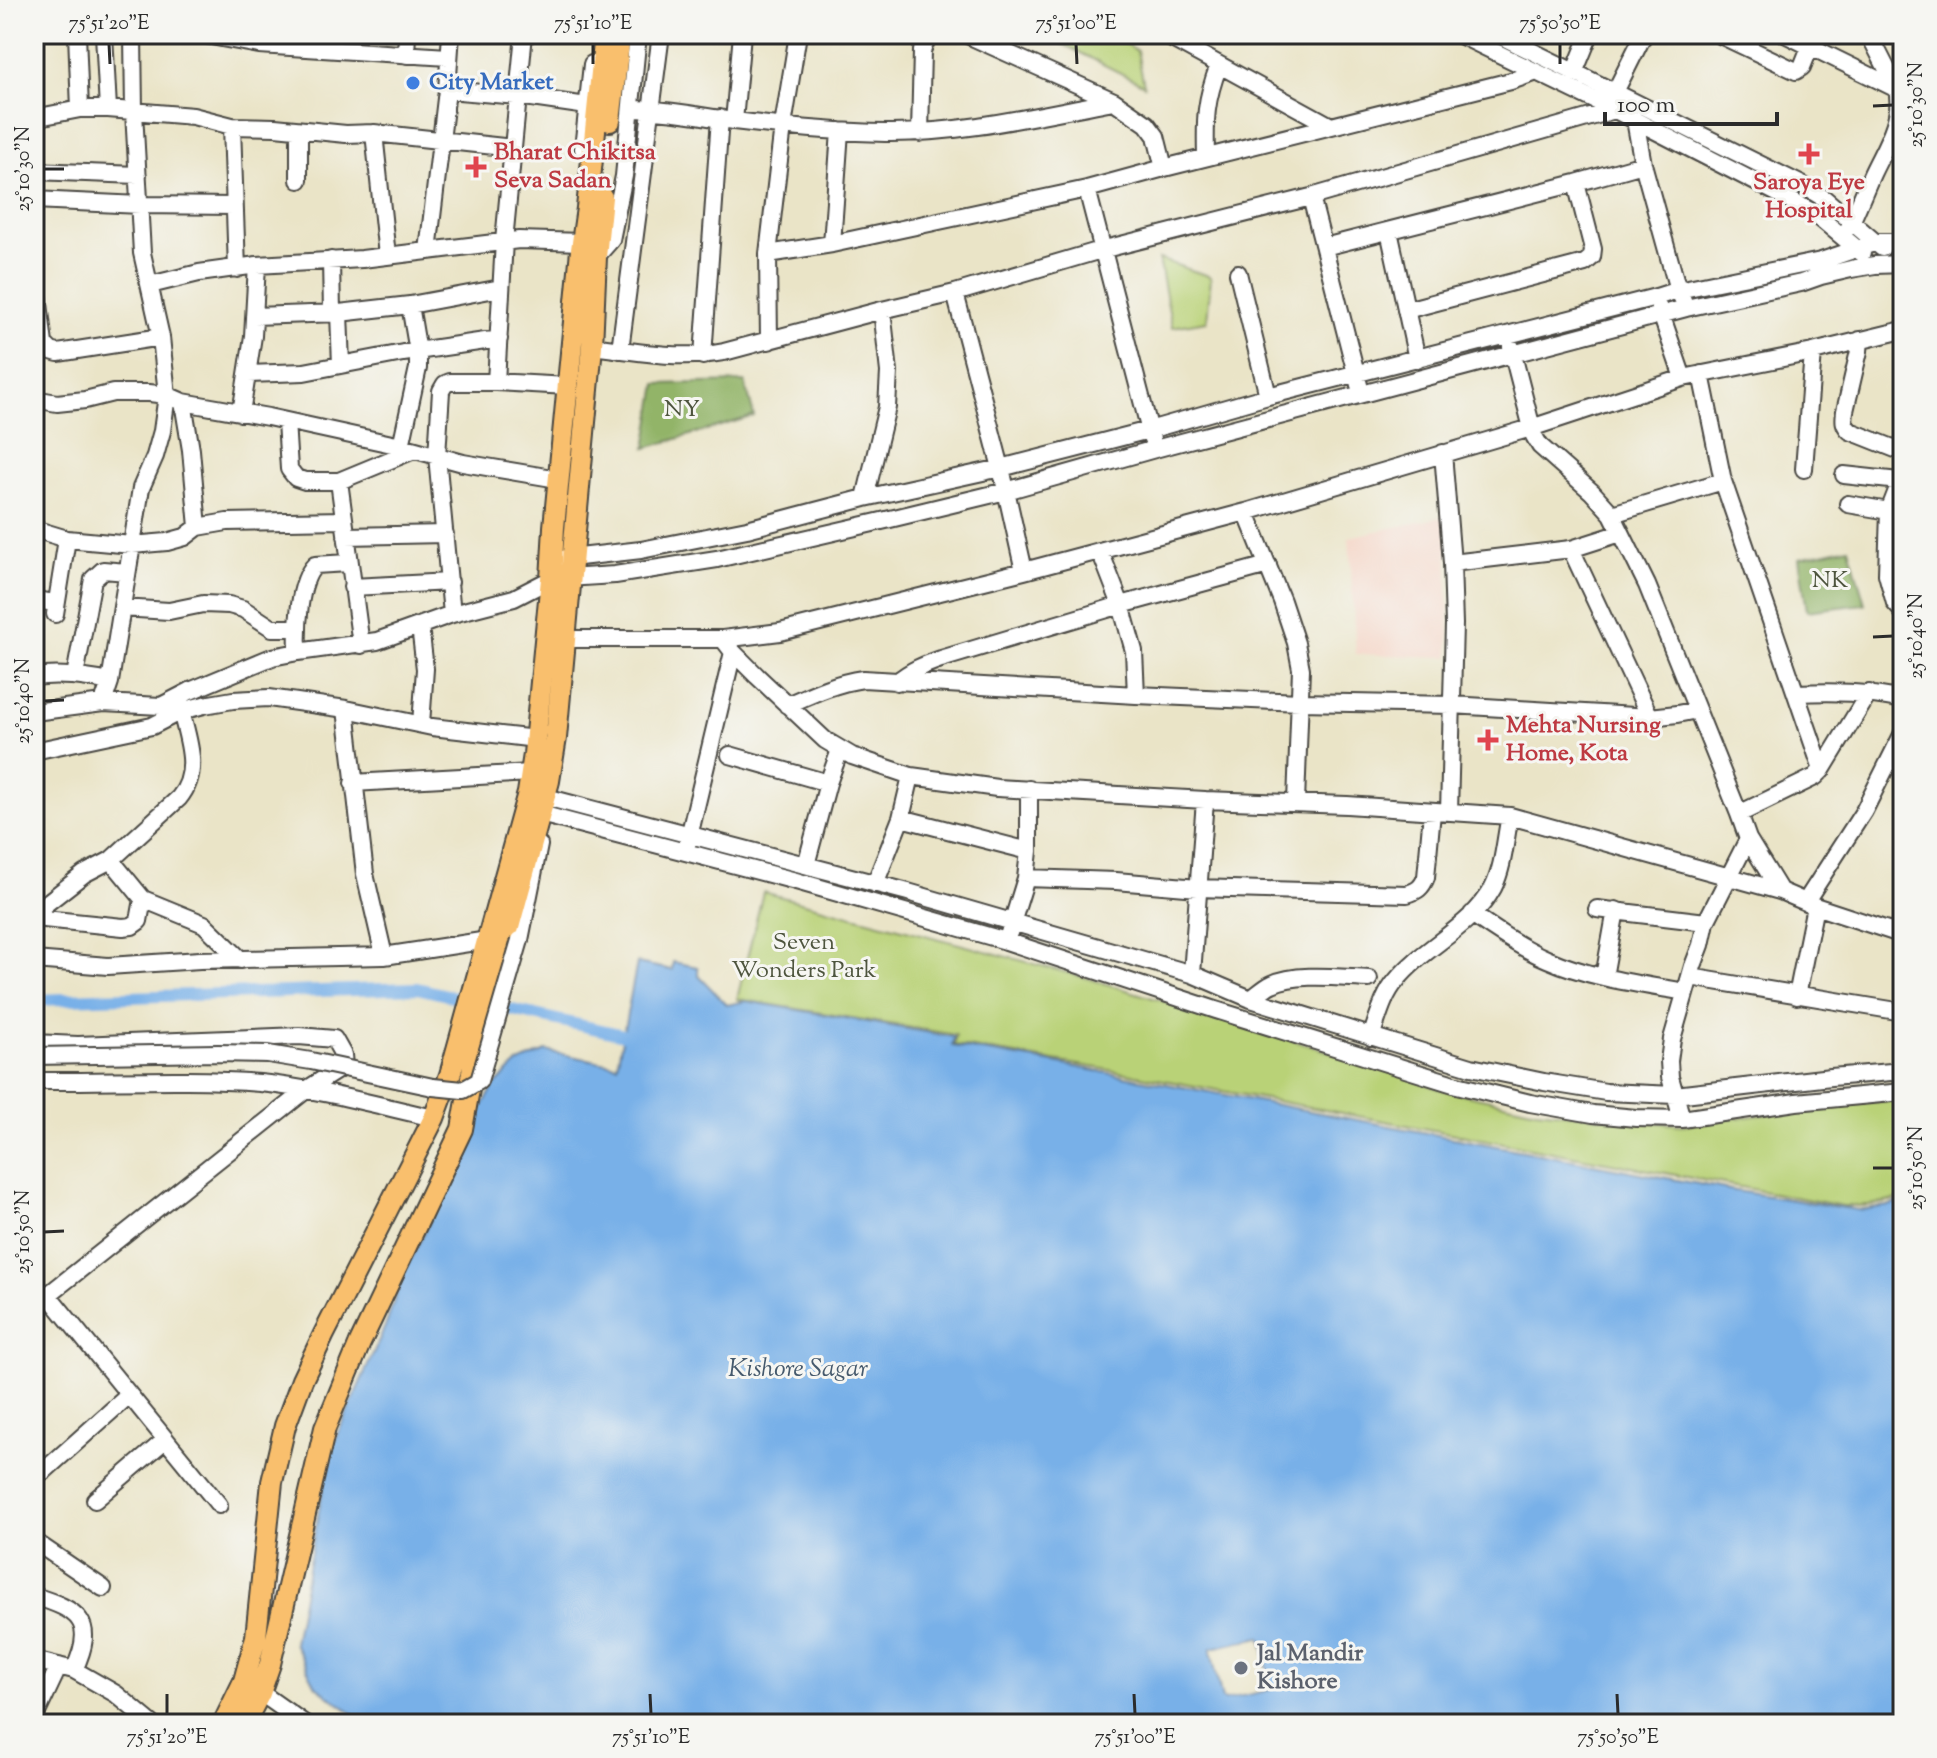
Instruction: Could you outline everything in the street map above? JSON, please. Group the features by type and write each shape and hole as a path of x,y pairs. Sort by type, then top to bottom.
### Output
{"main road":[{"path":"594,212 605,34"},
{"path":"534,803 549,781 556,738 565,639 558,479 587,245 620,34"},
{"path":"223,1724 252,1687 278,1636 325,1428 360,1343 462,1129 468,1043 491,948 534,803 536,739 592,346 587,245"},
{"path":"244,1724 252,1687 272,1482 285,1426 302,1380 434,1118 450,1075 468,1043"}],"street":[{"path":"77,34 80,109"},
{"path":"104,34 108,109"},
{"path":"103,703 110,682 141,488 158,444 167,395 161,337 142,253 133,34"},
{"path":"200,34 259,45 290,40 406,55 448,57"},
{"path":"406,55 407,34"},
{"path":"428,251 451,34"},
{"path":"496,382 504,241 524,34"},
{"path":"587,245 577,215 596,34"},
{"path":"150,285 199,273 257,265 387,256 504,241 538,239 587,245 611,240 624,176 638,34"},
{"path":"620,350 661,34"},
{"path":"703,356 727,119 742,34"},
{"path":"769,341 768,254 783,126 798,34"},
{"path":"920,133 922,51 929,34"},
{"path":"965,34 1114,101 1147,124 1156,136 1164,168"},
{"path":"1163,34 1331,126"},
{"path":"1458,34 1635,120 1814,213 1875,265"},
{"path":"1497,34 1804,186 1852,221 1899,264"},
{"path":"1574,73 1590,34"},
{"path":"1615,92 1644,34"},
{"path":"1718,34 1796,71 1828,34"},
{"path":"1785,34 1897,89"},
{"path":"1850,243 1852,221 1897,136 1897,89 1869,34"},
{"path":"1206,157 1206,109 1219,65"},
{"path":"768,254 832,244 1087,189 1537,72"},
{"path":"447,90 587,106"},
{"path":"631,109 840,131 920,133 1114,101"},
{"path":"34,118 80,109 108,109 193,116 232,126 374,133 513,148"},
{"path":"592,346 703,356 769,341 955,293 1101,250 1311,197 1615,110"},
{"path":"1635,120 1643,164 1678,290 1686,308"},
{"path":"232,126 237,269"},
{"path":"299,130 299,180"},
{"path":"832,244 840,131"},
{"path":"374,133 387,256"},
{"path":"1324,247 1643,164"},
{"path":"34,171 138,175"},
{"path":"1406,310 1585,263 1592,257 1593,249 1576,183"},
{"path":"1087,189 1155,449"},
{"path":"1311,197 1362,394"},
{"path":"34,200 234,206"},
{"path":"1389,231 1417,359"},
{"path":"34,751 152,726 190,691 248,666 272,657 377,641 452,614 514,598 562,569 747,529 865,498 1001,468 1678,290 1811,263 1850,243 1903,242"},
{"path":"331,260 341,365"},
{"path":"562,569 615,575 717,559 1006,491 1686,308 1821,276 1875,265 1899,264"},
{"path":"241,413 248,374 257,265"},
{"path":"1238,273 1268,396"},
{"path":"37,287 44,344 51,351 58,353 161,337"},
{"path":"254,316 335,313 410,305 501,288"},
{"path":"955,293 1001,468 1024,571"},
{"path":"1656,297 1683,378"},
{"path":"408,448 418,368 410,305"},
{"path":"865,498 887,407 889,372 882,310"},
{"path":"565,639 728,646 1246,512 1531,428 1683,378 1903,330"},
{"path":"1508,334 1531,428 1540,446 1612,514 1647,585 1748,839 1780,891"},
{"path":"248,374 304,372 499,339"},
{"path":"1860,340 1845,411 1845,426 1850,431 1903,452"},
{"path":"1804,469 1813,352"},
{"path":"1701,374 1723,481 1822,770"},
{"path":"452,614 437,456 441,391 450,382 568,386"},
{"path":"34,399 57,403 113,393 167,395 183,402 286,421 463,463 558,479"},
{"path":"183,402 198,527"},
{"path":"286,421 289,469 296,478 305,481 339,481 408,448"},
{"path":"1026,878 1198,888 1417,892 1426,877 1441,812 1452,705 1452,563 1443,453"},
{"path":"1844,475 1901,478 1889,511 1887,574 1890,592 1903,612"},
{"path":"339,481 361,645"},
{"path":"1612,514 1723,481"},
{"path":"1848,504 1889,511"},
{"path":"1246,512 1296,643 1301,669 1296,802"},
{"path":"34,529 67,539 132,545 167,542 185,537 198,527 227,522 445,534"},
{"path":"1452,563 1571,549 1621,533"},
{"path":"34,600 56,608 67,539"},
{"path":"1571,549 1650,717"},
{"path":"1100,551 1121,605 1134,651 1136,695"},
{"path":"298,652 298,628 309,571 315,565 348,563"},
{"path":"897,682 921,666 1121,605 1268,565"},
{"path":"75,676 93,579 103,570 127,572"},
{"path":"352,587 450,582"},
{"path":"122,608 169,611 203,604 229,605 243,609 272,628 298,628"},
{"path":"420,626 425,669 421,724"},
{"path":"728,646 825,740 873,764 911,776 1029,789 1510,816 1780,891 1903,935"},
{"path":"685,852 728,646"},
{"path":"34,677 52,674 110,682"},
{"path":"787,705 828,687 863,679 1136,695 1452,705 1650,717 1697,710"},
{"path":"1796,693 1839,691 1903,700"},
{"path":"1739,814 1815,777 1869,693"},
{"path":"34,712 103,703 163,713 233,700 269,698 459,731 536,739"},
{"path":"346,709 365,874 384,956"},
{"path":"34,915 84,874 111,860 187,789 192,774 191,754 181,711"},
{"path":"1797,996 1810,903 1864,811 1903,733"},
{"path":"806,865 840,750"},
{"path":"730,755 828,783"},
{"path":"875,884 901,818 911,776"},
{"path":"353,783 534,803 689,835 1192,974 1251,999 1371,1037 1471,1067 1529,1079 1606,1092 1675,1095 1903,1071"},
{"path":"1006,941 1026,878 1029,789"},
{"path":"1192,974 1205,800"},
{"path":"534,803 685,852 1006,941 1201,1006 1457,1085 1530,1103 1593,1114 1682,1119 1796,1102 1903,1092"},
{"path":"34,1056 268,1054 433,1087 463,1090 479,1081 520,940 540,851 534,803"},
{"path":"1371,1037 1396,980 1422,955 1462,925 1492,889 1500,870 1510,816"},
{"path":"901,818 1029,851"},
{"path":"1682,1119 1670,1077 1672,1039 1706,922 1748,839"},
{"path":"111,860 143,899 204,924 241,960"},
{"path":"34,915 132,926 139,921 143,899"},
{"path":"1597,909 1706,922"},
{"path":"1604,977 1616,910"},
{"path":"1472,914 1547,959 1604,977 1797,996 1903,1012"},
{"path":"34,960 108,966 384,956 491,948"},
{"path":"1251,999 1270,984 1283,980 1311,977 1369,979"},
{"path":"34,1043 78,1045 299,1036 334,1039 343,1055 344,1066 306,1090 34,1306"},
{"path":"34,1081 260,1083 434,1118"},
{"path":"49,1296 219,1505"},
{"path":"44,1471 129,1395"},
{"path":"95,1500 165,1440"},
{"path":"34,1541 103,1588"},
{"path":"34,1596 68,1609 81,1620 84,1637 81,1656 66,1668 34,1719"},
{"path":"34,1660 66,1668 116,1694 152,1724"},
{"path":"252,1687 305,1724"}],"shaded area":[{"path":"1447,516 1449,657 1356,654 1349,537"}],"green space":[{"path":"1043,34 1111,34 1137,51 1144,85"},
{"path":"1159,259 1211,277 1207,321 1172,327"},
{"name":"NY","path":"745,382 754,416 646,448 657,384"},
{"name":"NK","path":"1849,547 1865,604 1807,611 1799,558"},
{"name":"Seven Wonders Park","path":"763,892 1087,978 1374,1065 1440,1089 1536,1110 1682,1125 1854,1103 1903,1100 1903,1197 1888,1202 1843,1206 1098,1068 954,1045 956,1035 737,999"}],"water":[{"name":"Kishore Sagar","path":"673,962 698,967 698,975 727,1005 746,1001 954,1037 952,1046 1736,1191 1858,1210 1888,1206 1903,1200 1903,1724 367,1724 316,1686 294,1643 330,1451 387,1322 402,1276 495,1085 517,1064 546,1051 617,1065 637,963 672,970","holes":["1262,1639 1270,1690 1222,1699 1212,1648"]}],"waterway":[{"path":"34,1000 417,988 477,1002"},
{"path":"495,1006 637,1038"}],"place":[{"name":"City Market","path":"413,83"},
{"name":"Saroya Eye Hospital","path":"1809,154"},
{"name":"Bharat Chikitsa Seva Sadan","path":"476,167"},
{"name":"Mehta Nursing Home, Kota","path":"1488,740"},
{"name":"Jal Mandir Kishore","path":"1241,1668"}]}
